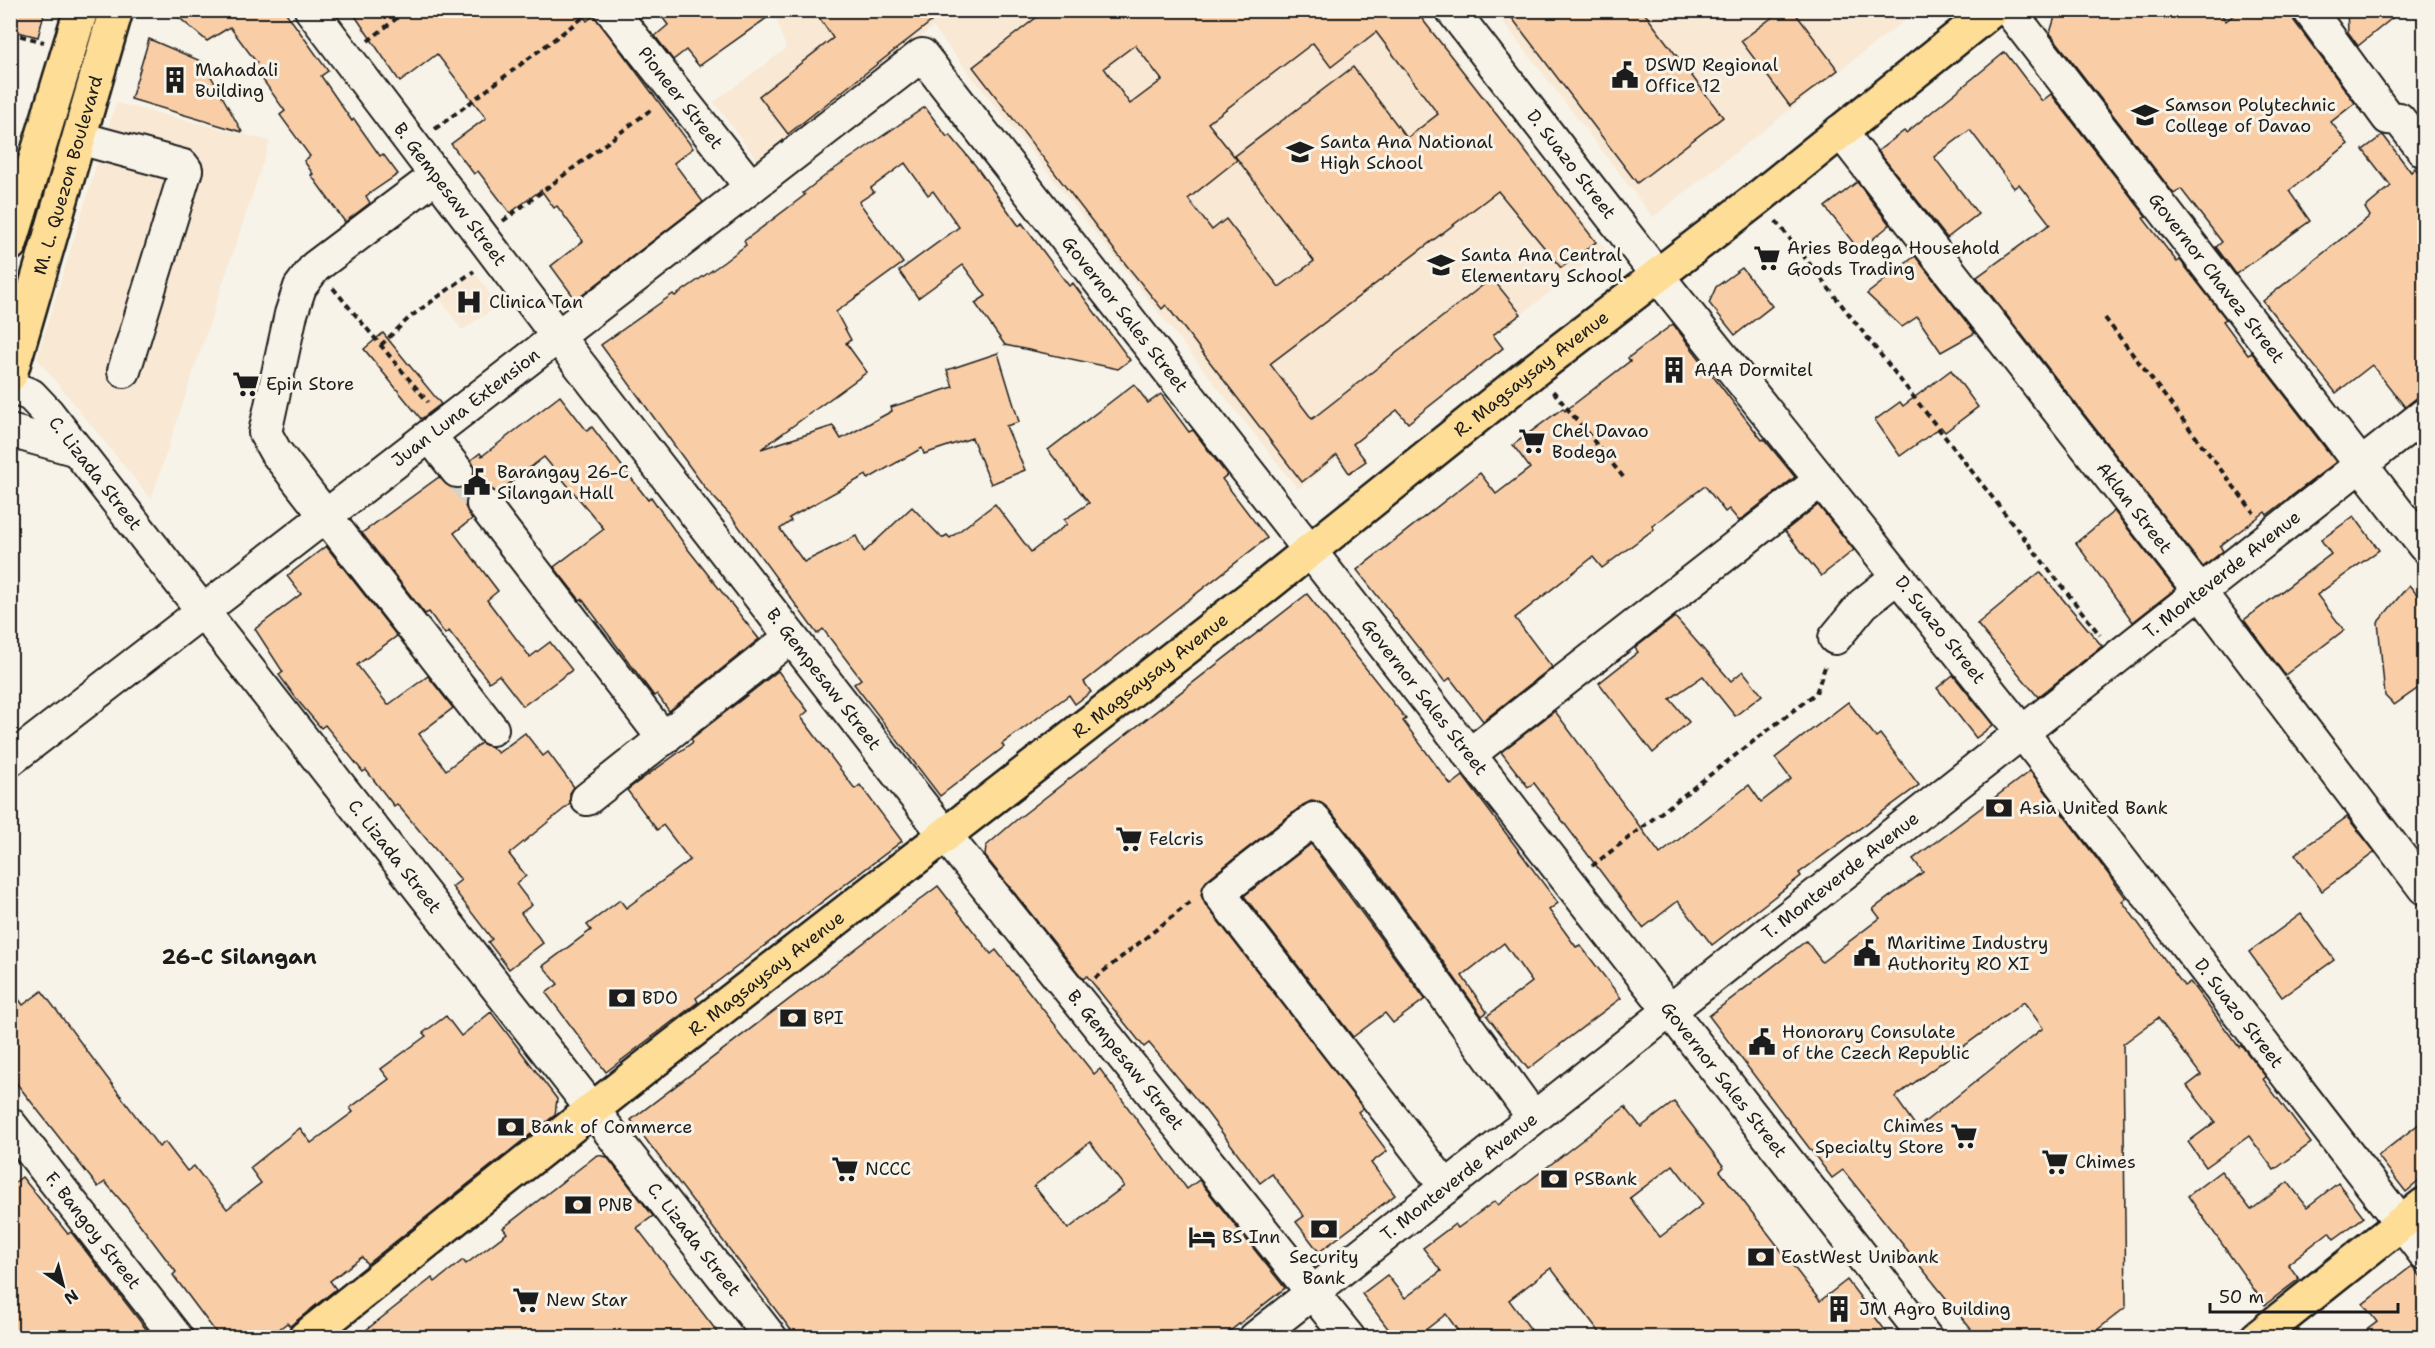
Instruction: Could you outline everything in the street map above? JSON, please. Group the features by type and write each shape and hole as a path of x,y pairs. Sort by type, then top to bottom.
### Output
{"main road":[{"name":"M. L. Quezon Boulevard","path":"10,244 81,10"},
{"name":"M. L. Quezon Boulevard","path":"10,375 116,10"},
{"name":"R. Magsaysay Avenue","path":"304,1338 594,1108 1309,551 1536,369 1758,198 1992,10"},
{"path":"2257,1338 2413,1214"}],"street":[{"name":"B. Gempesaw Street","path":"311,10 558,337 945,835 1072,996 1349,1338"},
{"name":"Pioneer Street","path":"611,10 751,187"},
{"name":"D. Suazo Street","path":"1452,10 1897,577 2413,1214 2424,1252"},
{"name":"Governor Chavez Street","path":"2009,10 2424,546"},
{"path":"2309,10 2388,118 2398,119 2424,151"},
{"name":"Juan Luna Extension","path":"10,760 922,56"},
{"name":"Governor Sales Street","path":"922,56 1926,1338"},
{"name":"Aklan Street","path":"1840,131 2200,592 2424,888"},
{"path":"79,138 183,166 186,170 124,371"},
{"path":"436,176 315,267 300,287 291,314 265,434 275,452 492,729"},
{"name":"C. Lizada Street","path":"10,387 31,395 78,450 594,1108 771,1338"},
{"name":"T. Monteverde Avenue","path":"1255,1338 2424,415"},
{"path":"438,429 457,471"},
{"path":"10,431 78,450"},
{"path":"1469,754 1821,480"},
{"path":"483,504 664,739"},
{"path":"1835,638 1863,604 1897,577"},
{"path":"587,799 791,637"},
{"path":"1446,1186 1219,893 1314,819 1359,877 1533,1117"},
{"name":"F. Bangoy Street","path":"10,1124 177,1338"}],"path":[{"path":"346,58 407,10"},
{"path":"413,146 593,10"},
{"path":"381,345 489,246 675,91"},
{"path":"1758,198 2117,657"},
{"path":"315,267 381,345 438,429"},
{"path":"2105,318 2272,536"},
{"path":"1536,369 1624,478"},
{"path":"1571,883 1816,693 1835,638"},
{"path":"1072,996 1213,885 1219,893"}],"shaded area":[{"path":"774,11 1419,11 1605,249 1298,489 933,27 758,161 714,102 786,49"},
{"name":"DSWD Regional Office 12","path":"1495,11 1916,11 1653,217"},
{"path":"116,103 270,141 151,499 37,358"},
{"name":"Clinica Tan","path":"475,273 498,306 462,330 440,298"}],"building":[{"path":"10,10 45,10 38,37 10,30"},
{"path":"170,10 284,10 328,71 321,76 352,121 354,119 380,156 383,154 398,174 366,196 370,203 345,222 311,175 313,174 304,161 310,156 280,115 285,111 253,66 257,63 230,27 207,41"},
{"path":"351,10 579,10 587,21 594,15 693,148 674,163 703,202 576,300 551,266 583,241 557,206 554,208 541,190 510,213 478,171 474,174 451,144 486,118 437,54 400,82"},
{"path":"657,10 778,10 699,66 686,50 673,60 655,36 668,25"},
{"path":"814,10 946,10 788,134 759,96 833,38"},
{"path":"1046,10 1415,10 1596,242 1561,268 1498,191 1270,364 1312,419 1492,278 1521,314 1493,335 1503,348 1408,423 1397,410 1353,444 1366,461 1349,473 1337,455 1302,482 1166,305 1162,309 973,67","holes":["1376,32 1438,114 1407,138 1353,67 1235,156 1314,261 1279,287 1226,219 1212,230 1188,199 1237,160 1208,123 1313,43 1331,67","1135,45 1162,80 1130,104 1104,68"]},
{"name":"DSWD Regional Office 12","path":"1506,10 1642,10 1723,117 1637,183"},
{"path":"1782,10 1793,10 1838,70 1790,106 1741,41"},
{"path":"2057,10 2218,10 2226,21 2240,10 2291,10 2294,21 2355,103 2331,122 2348,144 2289,191 2310,221 2236,274 2216,247 2222,242 2181,189 2174,194 2050,33"},
{"path":"2347,10 2402,10 2358,46 2348,32"},
{"name":"Mahadali Building","path":"149,39 203,62 242,132 131,99"},
{"path":"2005,52 2042,101 2051,94 2146,216 2143,218 2177,262 2180,260 2226,319 2223,321 2248,355 2252,353 2336,462 2267,515 2265,512 2220,546 2223,551 2203,567 1977,277 2050,224 2019,184 2014,188 1970,130 1934,157 1978,214 1947,238 1878,151 1904,131 1906,133"},
{"path":"925,107 947,137 950,135 975,165 1019,226 1022,223 1069,286 1073,283 1130,360 1118,369 1005,345 975,303 986,296 963,265 918,298 899,271 959,227 933,191 928,195 905,163 871,188 874,192 859,202 903,263 836,312 851,340 846,343 867,372 761,449 833,426 841,439 892,411 891,407 953,387 947,370 998,353 1019,422 1006,426 1025,470 991,484 972,438 924,454 922,448 868,479 866,475 789,518 791,521 780,529 804,562 856,536 864,552 912,507 942,538 947,535 950,538 995,504 1031,552 1067,524 1064,520 1089,503 1048,450 1134,384 1148,403 1161,394 1189,432 1193,430 1227,475 1222,479 1267,538 1084,682 1091,692 1075,704 1069,695 1002,744 1004,747 940,796 854,684 861,679 823,629 817,634 732,517 706,489 601,345 673,294 675,296 724,262 746,245 744,241 805,195 803,193 830,172"},
{"path":"2383,135 2411,172 2415,168 2424,181 2424,392 2405,407 2372,365 2336,393 2263,301 2370,216 2365,208 2391,186 2363,150"},
{"path":"1857,182 1890,225 1859,250 1825,207"},
{"path":"1915,256 1975,333 1941,352 1917,317 1902,327 1867,294"},
{"path":"1742,268 1772,306 1735,335 1709,303 1716,287"},
{"path":"1673,324 1762,440 1764,439 1795,477 1739,521 1729,509 1725,512 1705,486 1652,526 1654,529 1602,568 1593,557 1515,618 1552,667 1483,721 1450,678 1445,682 1357,570 1480,473 1496,494 1530,468 1513,445 1563,408 1565,411 1630,361 1628,358"},
{"path":"383,333 441,404 421,419 364,349"},
{"path":"1951,370 1978,407 1945,432 1941,427 1900,456 1875,420 1900,402 1903,406"},
{"path":"560,396 587,431 592,427 648,500 651,497 687,548 759,639 669,711 657,694 654,696 582,599 580,600 554,567 604,529 544,457 497,493 481,486 472,490 466,498 465,506 472,519 454,533 498,591 487,600 530,657 550,642 572,670 523,706 499,675 489,682 449,631 445,634 429,612 425,614 362,533 439,477 451,488 460,489 467,486 474,477 475,468 471,460 480,453 482,456"},
{"path":"1818,505 1854,550 1821,576 1785,531"},
{"path":"2114,511 2175,589 2133,622 2076,543"},
{"path":"2354,516 2379,550 2317,595 2344,630 2285,675 2244,620 2331,554 2321,540"},
{"path":"326,546 397,636 357,665 388,705 428,676 453,708 419,734 446,770 481,743 492,747 498,753 525,733 543,756 548,752 574,787 570,793 570,804 509,854 526,876 516,884 532,905 521,913 543,943 509,969 488,942 492,939 452,887 461,880 397,804 394,806 366,770 363,772 325,725 321,728 299,702 279,675 283,672 255,629 301,594 287,576"},
{"path":"2040,572 2102,646 2038,697 1977,624"},
{"path":"2409,585 2424,603 2424,684 2394,705 2385,696 2378,622"},
{"path":"1307,594 1406,719 1403,721 1451,785 1463,776 1558,903 1549,910 1576,947 1580,945 1621,998 1528,1069 1487,1016 1532,982 1504,943 1462,976 1487,1012 1482,1016 1374,866 1328,808 1320,802 1311,801 1303,805 1208,879 1201,895 1205,904 1363,1108 1358,1112 1387,1151 1371,1163 1395,1195 1319,1252 1296,1222 1304,1216 1272,1174 1260,1183 1205,1110 1149,1043 1144,1047 1087,976 1083,979 985,856 986,846 1015,821"},
{"path":"1675,617 1731,681 1743,671 1762,695 1735,716 1703,676 1670,699 1689,722 1653,753 1599,683 1638,652 1635,648"},
{"path":"778,671 808,711 801,717 855,789 860,785 902,841 696,998 698,1002 606,1072 546,993 558,984 543,966 591,930 587,925 620,900 626,908 690,860 663,825 657,830 627,790 693,742 691,739"},
{"path":"1953,675 1993,725 1976,738 1937,688"},
{"path":"1848,702 1876,737 1880,734 1919,785 1799,873 1801,876 1712,945 1678,901 1643,928 1534,783 1528,787 1501,752 1555,711 1660,854 1749,785 1761,802 1791,779 1775,758"},
{"path":"2030,771 2126,898 2122,901 2184,986 2190,982 2239,1047 2241,1045 2266,1077 2263,1079 2311,1143 2274,1170 2249,1136 2206,1167 2188,1142 2215,1122 2187,1086 2201,1075 2158,1018 2123,1044 2126,1307 2087,1338 1978,1338 1843,1170 1832,1178 1709,1016 1806,941 1822,962 1880,918 1873,909 1923,872 1913,859","holes":["2024,1002 2043,1028 1917,1128 1895,1097"]},
{"path":"2347,817 2375,852 2322,891 2295,854"},
{"path":"1311,844 1425,999 1393,1023 1385,1013 1353,1037 1244,896"},
{"path":"938,886 991,954 996,950 1094,1074 1100,1069 1187,1189 1199,1180 1285,1288 1221,1338 797,1338 631,1120","holes":["1090,1142 1124,1186 1068,1229 1034,1186"]},
{"path":"2301,914 2334,960 2282,997 2249,952"},
{"path":"10,987 23,1005 42,991 159,1147 165,1142 187,1171 194,1166 227,1209 261,1183 250,1168 300,1128 311,1143 353,1112 350,1108 389,1079 381,1069 426,1036 423,1033 446,1016 461,1036 491,1012 557,1099 555,1115 367,1264 362,1257 330,1281 336,1289 290,1326 287,1323 268,1338 220,1338 173,1275 176,1272 129,1210 105,1182 98,1187 10,1075"},
{"path":"1674,1102 1724,1167 1720,1171 1820,1301 1847,1280 1891,1338 1604,1338 1551,1268 1509,1300 1537,1338 1463,1338 1446,1314 1415,1338 1395,1338 1362,1294 1387,1275 1405,1298 1441,1271 1423,1248 1455,1224 1458,1228 1495,1201 1498,1205 1625,1107 1641,1127","holes":["1673,1165 1703,1204 1660,1237 1630,1198"]},
{"path":"2424,1120 2424,1177 2406,1192 2378,1156"},
{"path":"597,1155 607,1157 653,1216 637,1228 722,1338 356,1338 432,1278 435,1282 463,1260 466,1264 507,1233 503,1228"},
{"path":"2221,1171 2251,1210 2288,1182 2307,1207 2338,1183 2364,1217 2334,1239 2329,1232 2288,1264 2299,1279 2265,1305 2188,1196"},
{"path":"22,1177 68,1234 71,1232 153,1338 10,1338 10,1186"},
{"path":"2412,1266 2424,1280 2424,1338 2356,1338 2377,1322 2363,1304"}],"tunnel":[{"path":"457,471 483,504"}],"place":[{"name":"DSWD Regional Office 12","path":"1625,75"},
{"name":"Mahadali Building","path":"175,80"},
{"name":"Samson Polytechnic College of Davao","path":"2145,115"},
{"name":"Santa Ana National High School","path":"1300,152"},
{"name":"Aries Bodega Household Goods Trading","path":"1767,258"},
{"name":"Santa Ana Central Elementary School","path":"1441,265"},
{"name":"Clinica Tan","path":"469,302"},
{"name":"AAA Dormitel","path":"1674,370"},
{"name":"Epin Store","path":"246,384"},
{"name":"Chel Davao Bodega","path":"1532,441"},
{"name":"Barangay 26-C Silangan Hall","path":"477,482"},
{"name":"Asia United Bank","path":"1999,808"},
{"name":"Felcris","path":"1129,839"},
{"name":"Maritime Industry Authority RO XI","path":"1867,953"},
{"name":"BDO","path":"622,998"},
{"name":"BPI","path":"793,1018"},
{"name":"Honorary Consulate of the Czech Republic","path":"1762,1042"},
{"name":"Bank of Commerce","path":"511,1127"},
{"name":"Chimes Specialty Store","path":"1964,1136"},
{"name":"Chimes","path":"2055,1162"},
{"name":"NCCC","path":"845,1169"},
{"name":"PSBank","path":"1554,1179"},
{"name":"PNB","path":"578,1205"},
{"name":"Security Bank","path":"1324,1229"},
{"name":"BS Inn","path":"1202,1237"},
{"name":"EastWest Unibank","path":"1761,1257"},
{"name":"New Star","path":"526,1300"},
{"name":"JM Agro Building","path":"1839,1309"}],"district":[{"name":"26-C Silangan","path":"239,957"}]}
